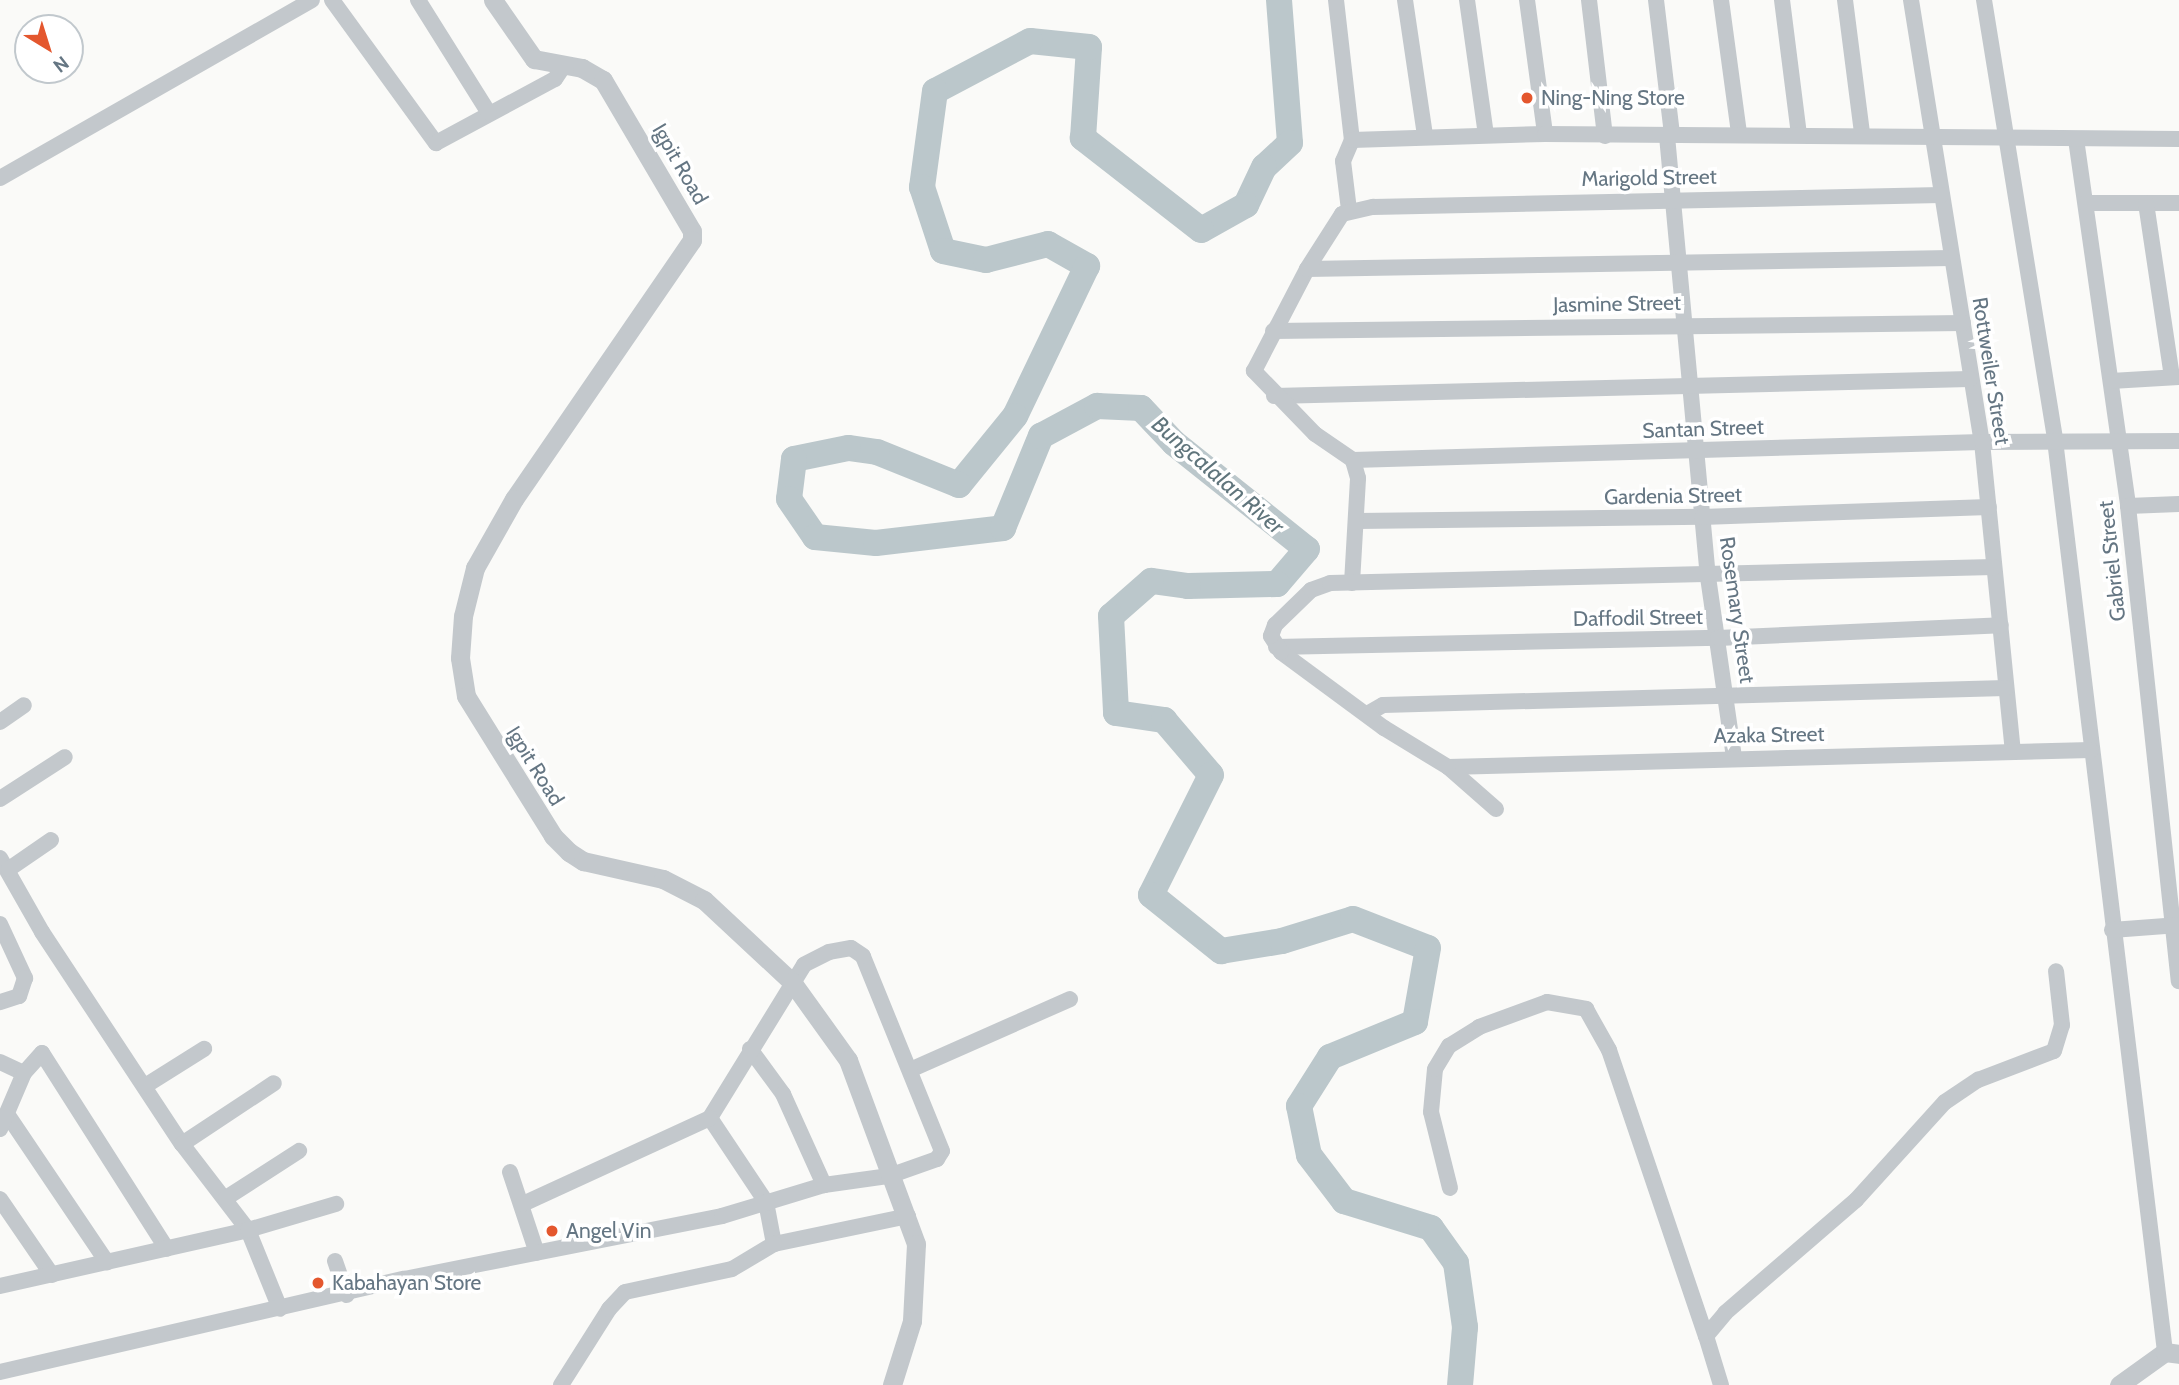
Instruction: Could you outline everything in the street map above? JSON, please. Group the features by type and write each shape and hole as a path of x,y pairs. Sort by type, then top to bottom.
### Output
{"street":[{"path":"0,178 312,0"},
{"path":"332,0 431,139 442,140 555,79 563,67 534,60 493,0"},
{"path":"418,0 489,113"},
{"path":"1336,0 1352,141 1343,161 1354,209 1336,220 1273,331 1254,371 1274,396 1315,434 1353,460 1358,478 1352,583"},
{"path":"1405,0 1425,136"},
{"path":"1467,0 1486,135"},
{"path":"1527,0 1545,134"},
{"path":"1589,0 1605,136"},
{"name":"Rosemary Street","path":"1656,0 1692,385 1695,450 1709,577 1728,697 1734,757"},
{"path":"1721,0 1739,134"},
{"path":"1782,0 1799,134"},
{"path":"1845,0 1863,134"},
{"name":"Rottweiler Street","path":"1911,0 1929,135 1982,442 2013,750"},
{"path":"1984,0 2055,440 2112,930 2172,1353 2119,1385"},
{"name":"Igpit Road","path":"563,67 591,72 609,88 692,231 692,240 514,499 475,568 463,617 460,658 466,695 553,836 569,852 583,861 663,879 704,900 792,982 857,1076 889,1176 908,1216 916,1244 915,1290 892,1385"},
{"path":"1352,141 1425,136 1545,134 1863,134 2179,139"},
{"name":"Gabriel Street","path":"2076,139 2120,441 2172,861 2179,981"},
{"name":"Marigold Street","path":"1354,209 1674,198 1941,195"},
{"path":"2111,381 2176,377 2146,202"},
{"path":"2086,203 2179,202"},
{"path":"1307,269 1951,258"},
{"name":"Jasmine Street","path":"1273,331 1686,324 1963,323"},
{"path":"1274,396 1970,379"},
{"name":"Santan Street","path":"1353,460 2055,440 2179,441"},
{"path":"2128,506 2179,503"},
{"name":"Gardenia Street","path":"1357,522 1702,517 1989,507"},
{"path":"1496,809 1448,767 1276,647 1271,630 1311,590 1322,584 1709,577 1994,567"},
{"name":"Daffodil Street","path":"1276,647 1718,638 2001,625"},
{"path":"1369,713 1384,705 2006,688"},
{"path":"0,722 24,705"},
{"name":"Azaka Street","path":"1448,767 1734,757 2091,750"},
{"path":"0,799 65,757"},
{"path":"51,840 4,863 42,932 182,1144 226,1198 247,1230 280,1309"},
{"path":"2112,930 2176,926"},
{"path":"0,1002 19,996 25,978 2,929"},
{"path":"0,1372 766,1202 824,1185 889,1176 937,1159 942,1151 859,951 838,950 811,959 792,982 750,1049 724,1101 710,1118 523,1205"},
{"path":"1706,1336 1765,1278 1856,1200 1945,1102 1978,1080 2054,1051 2062,1025 2056,971"},
{"path":"910,1070 1070,999"},
{"path":"1450,1188 1431,1112 1436,1069 1449,1046 1479,1027 1547,1002 1586,1009 1609,1050 1721,1385"},
{"path":"145,1086 204,1049"},
{"path":"750,1049 783,1094 824,1185"},
{"path":"107,1262 3,1121 24,1073 37,1055 44,1055 167,1249"},
{"path":"0,1062 24,1073"},
{"path":"182,1144 274,1083"},
{"path":"710,1118 766,1202 774,1244"},
{"path":"226,1198 299,1151"},
{"path":"510,1172 537,1253"},
{"path":"0,1199 52,1275"},
{"path":"0,1286 247,1230 336,1204"},
{"path":"561,1385 608,1309 625,1292 732,1269 774,1244 908,1216"},
{"path":"335,1261 347,1295"}],"waterway":[{"name":"Bungcalalan River","path":"1279,0 1290,143 1264,167 1246,205 1201,230 1083,138 1089,47 1030,41 935,91 922,187 943,251 986,260 1048,244 1087,266 1015,416 959,485 877,452 848,448 794,459 789,499 815,537 876,543 1003,528 1041,436 1097,406 1141,408 1174,443 1307,549 1277,584 1188,586 1151,581 1111,616 1116,713 1164,720 1211,775 1151,895 1221,951 1282,941 1353,919 1428,948 1415,1022 1330,1057 1299,1106 1309,1155 1344,1201 1431,1228 1456,1263 1465,1327 1460,1385"}],"place":[{"name":"Ning-Ning Store","path":"1527,98"},
{"name":"Angel Vin","path":"552,1231"},
{"name":"Kabahayan Store","path":"318,1283"}]}
